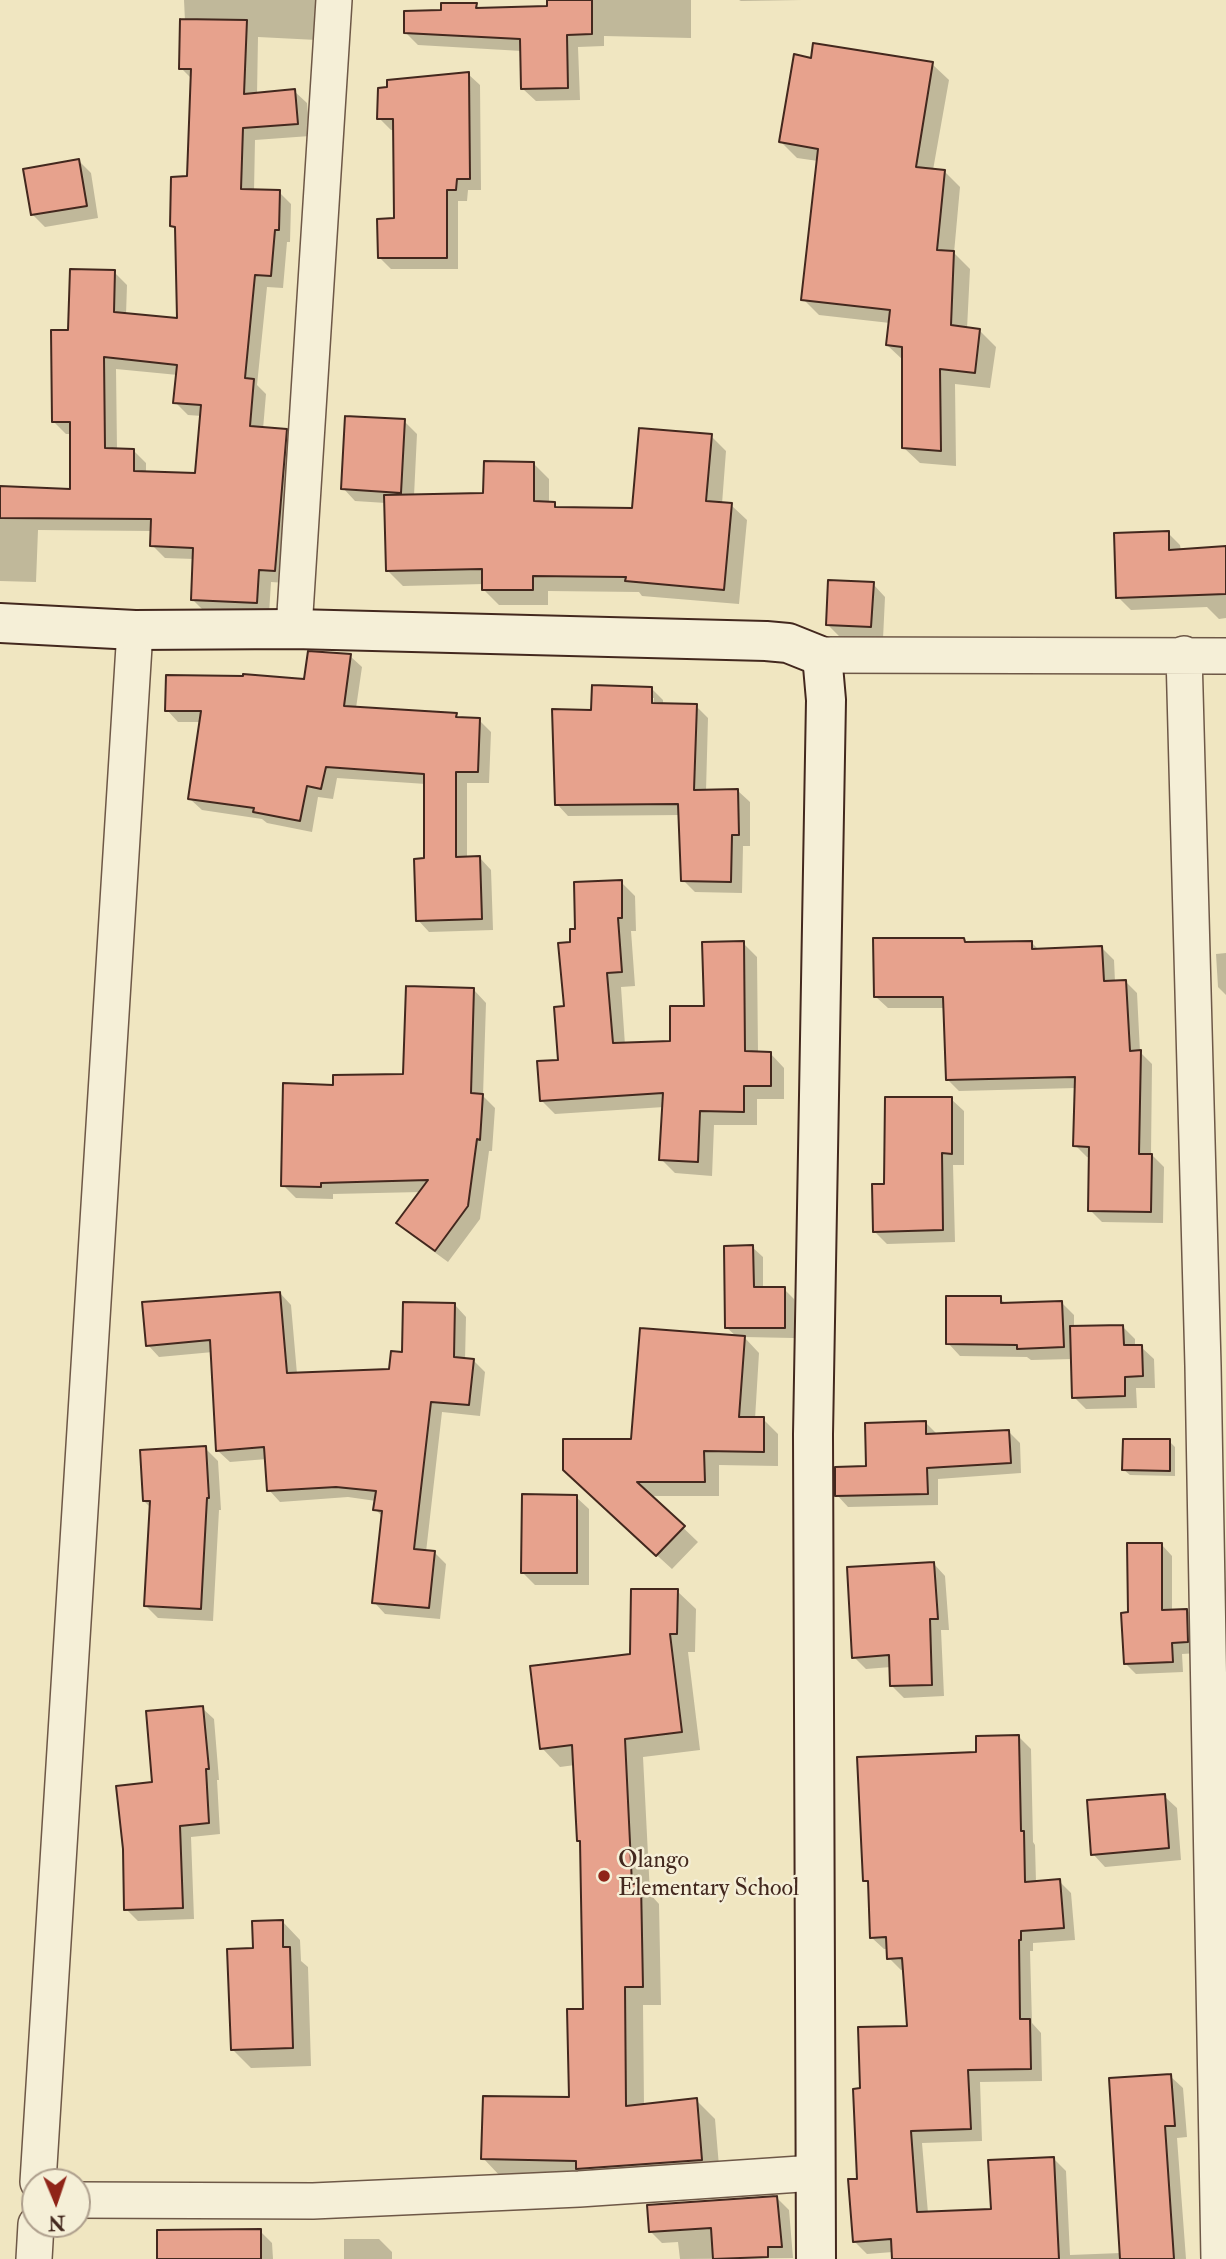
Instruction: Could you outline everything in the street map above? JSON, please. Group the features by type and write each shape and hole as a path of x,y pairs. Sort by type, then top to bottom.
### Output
{"street":[{"path":"294,629 334,0"},
{"path":"0,623 135,630 294,629 766,641 788,643 818,655 1226,656"},
{"path":"39,2168 135,630"},
{"path":"1184,654 1203,1366 1219,2259"},
{"path":"816,2259 813,1434 827,701 823,666 818,655"},
{"path":"91,2200 313,2201 579,2189 815,2173"},
{"path":"34,2259 35,2238"}],"building":[{"path":"547,0 592,0 592,34 567,35 568,88 521,89 520,39 404,33 404,11 441,10 441,3 477,3 476,8 547,6"},
{"path":"180,19 247,20 244,94 295,89 298,124 243,128 241,189 280,190 279,230 275,230 271,276 255,275 245,378 254,379 250,426 287,429 275,571 259,570 257,603 191,600 193,548 150,546 151,519 0,518 0,486 70,489 70,422 52,422 51,330 68,330 70,269 115,270 114,312 177,318 175,227 170,226 171,177 187,176 191,69 179,69","holes":["104,357 177,365 173,403 201,405 195,473 134,471 134,449 105,448"]},
{"path":"813,43 933,62 916,167 945,170 937,250 954,251 951,325 980,329 975,373 940,369 941,451 902,448 902,347 886,345 890,310 801,300 818,149 779,142 794,54 811,58"},
{"path":"469,72 470,179 457,179 456,190 447,190 447,258 378,258 377,219 394,218 393,119 377,119 378,88 387,87 387,80"},
{"path":"79,159 87,206 31,215 23,169"},
{"path":"345,416 405,419 401,493 341,489"},
{"path":"639,428 712,434 706,501 732,503 724,590 625,581 626,577 533,576 533,590 482,590 482,569 386,571 384,495 483,493 484,461 534,462 534,501 555,502 555,507 632,508"},
{"path":"1169,531 1169,550 1226,546 1226,594 1116,598 1114,533"},
{"path":"828,580 874,582 871,627 826,625"},
{"path":"308,651 351,654 344,706 457,713 456,717 480,718 478,772 456,772 456,857 480,856 482,919 416,921 414,859 424,858 424,774 326,767 321,789 307,786 300,821 253,812 254,808 188,799 201,711 165,711 166,675 243,674 304,679"},
{"path":"592,685 652,687 652,703 697,704 694,790 738,789 739,835 732,835 731,882 681,881 678,804 555,805 552,709 591,710"},
{"path":"622,880 622,918 618,918 622,972 607,973 613,1043 670,1041 670,1006 704,1006 702,942 744,941 745,1051 771,1052 771,1086 744,1086 744,1112 700,1111 698,1162 659,1160 663,1093 540,1101 537,1061 558,1060 554,1007 564,1006 558,943 570,942 570,929 575,929 574,882"},
{"path":"873,938 964,938 965,942 1032,941 1032,949 1102,946 1104,981 1126,980 1130,1051 1141,1050 1139,1154 1152,1154 1151,1212 1088,1211 1089,1147 1073,1146 1075,1077 946,1080 943,997 874,997"},
{"path":"406,986 474,988 471,1093 483,1094 480,1140 477,1139 468,1206 435,1251 396,1223 428,1180 321,1183 321,1187 281,1186 283,1083 333,1085 333,1075 403,1074"},
{"path":"885,1097 952,1097 952,1154 942,1153 943,1230 873,1232 872,1184 884,1184"},
{"path":"753,1245 754,1287 785,1287 785,1328 725,1328 724,1246"},
{"path":"280,1292 287,1373 389,1369 391,1351 402,1352 403,1302 455,1303 454,1357 474,1359 469,1405 431,1402 414,1549 435,1551 429,1608 372,1603 382,1511 373,1510 376,1491 336,1487 267,1491 264,1447 216,1451 210,1340 146,1346 142,1302"},
{"path":"946,1296 1001,1296 1001,1303 1062,1301 1064,1347 1017,1349 1017,1345 946,1344"},
{"path":"1123,1325 1124,1345 1142,1345 1143,1376 1125,1377 1125,1396 1072,1398 1070,1326"},
{"path":"640,1328 745,1336 739,1417 764,1417 764,1452 704,1451 705,1482 637,1482 685,1526 656,1556 563,1470 563,1439 631,1439"},
{"path":"926,1421 926,1434 1009,1430 1011,1463 927,1468 928,1494 835,1496 835,1467 866,1466 865,1423"},
{"path":"1123,1439 1170,1439 1170,1471 1122,1470"},
{"path":"206,1446 209,1498 201,1609 144,1606 150,1501 143,1501 140,1450"},
{"path":"522,1494 577,1495 577,1573 521,1573"},
{"path":"1127,1543 1162,1543 1162,1610 1187,1609 1188,1642 1172,1643 1173,1662 1124,1664 1121,1613 1128,1612"},
{"path":"934,1562 938,1619 930,1619 932,1685 890,1686 889,1655 852,1658 847,1567"},
{"path":"631,1589 678,1589 677,1634 670,1634 682,1732 625,1739 632,1884 641,1883 643,1987 625,1987 626,2106 697,2098 702,2160 576,2169 576,2161 481,2159 483,2096 569,2097 567,2009 583,2009 580,1841 577,1841 572,1745 540,1749 530,1666 630,1654"},
{"path":"203,1706 209,1769 206,1769 209,1823 180,1826 183,1908 124,1910 123,1849 116,1786 152,1782 146,1711"},
{"path":"1019,1735 1025,1882 1060,1879 1064,1928 1021,1931 1020,2019 1030,2019 1031,2069 968,2070 971,2129 911,2131 917,2212 991,2209 988,2160 1054,2157 1059,2259 892,2259 891,2239 853,2242 848,2179 857,2179 853,2089 860,2088 858,2027 907,2026 902,1958 887,1959 886,1937 870,1938 868,1881 863,1881 857,1757 976,1752 976,1736"},
{"path":"1165,1794 1169,1848 1091,1855 1087,1800"},
{"path":"283,1920 283,1947 290,1947 293,2048 231,2050 227,1949 253,1948 252,1921"},
{"path":"1171,2074 1175,2126 1165,2126 1174,2259 1120,2259 1109,2078"},
{"path":"777,2196 782,2247 768,2247 768,2257 713,2259 711,2228 649,2232 647,2205"},
{"path":"261,2229 261,2259 157,2259 157,2230"}],"place":[{"name":"Olango Elementary School","path":"604,1876"}]}
